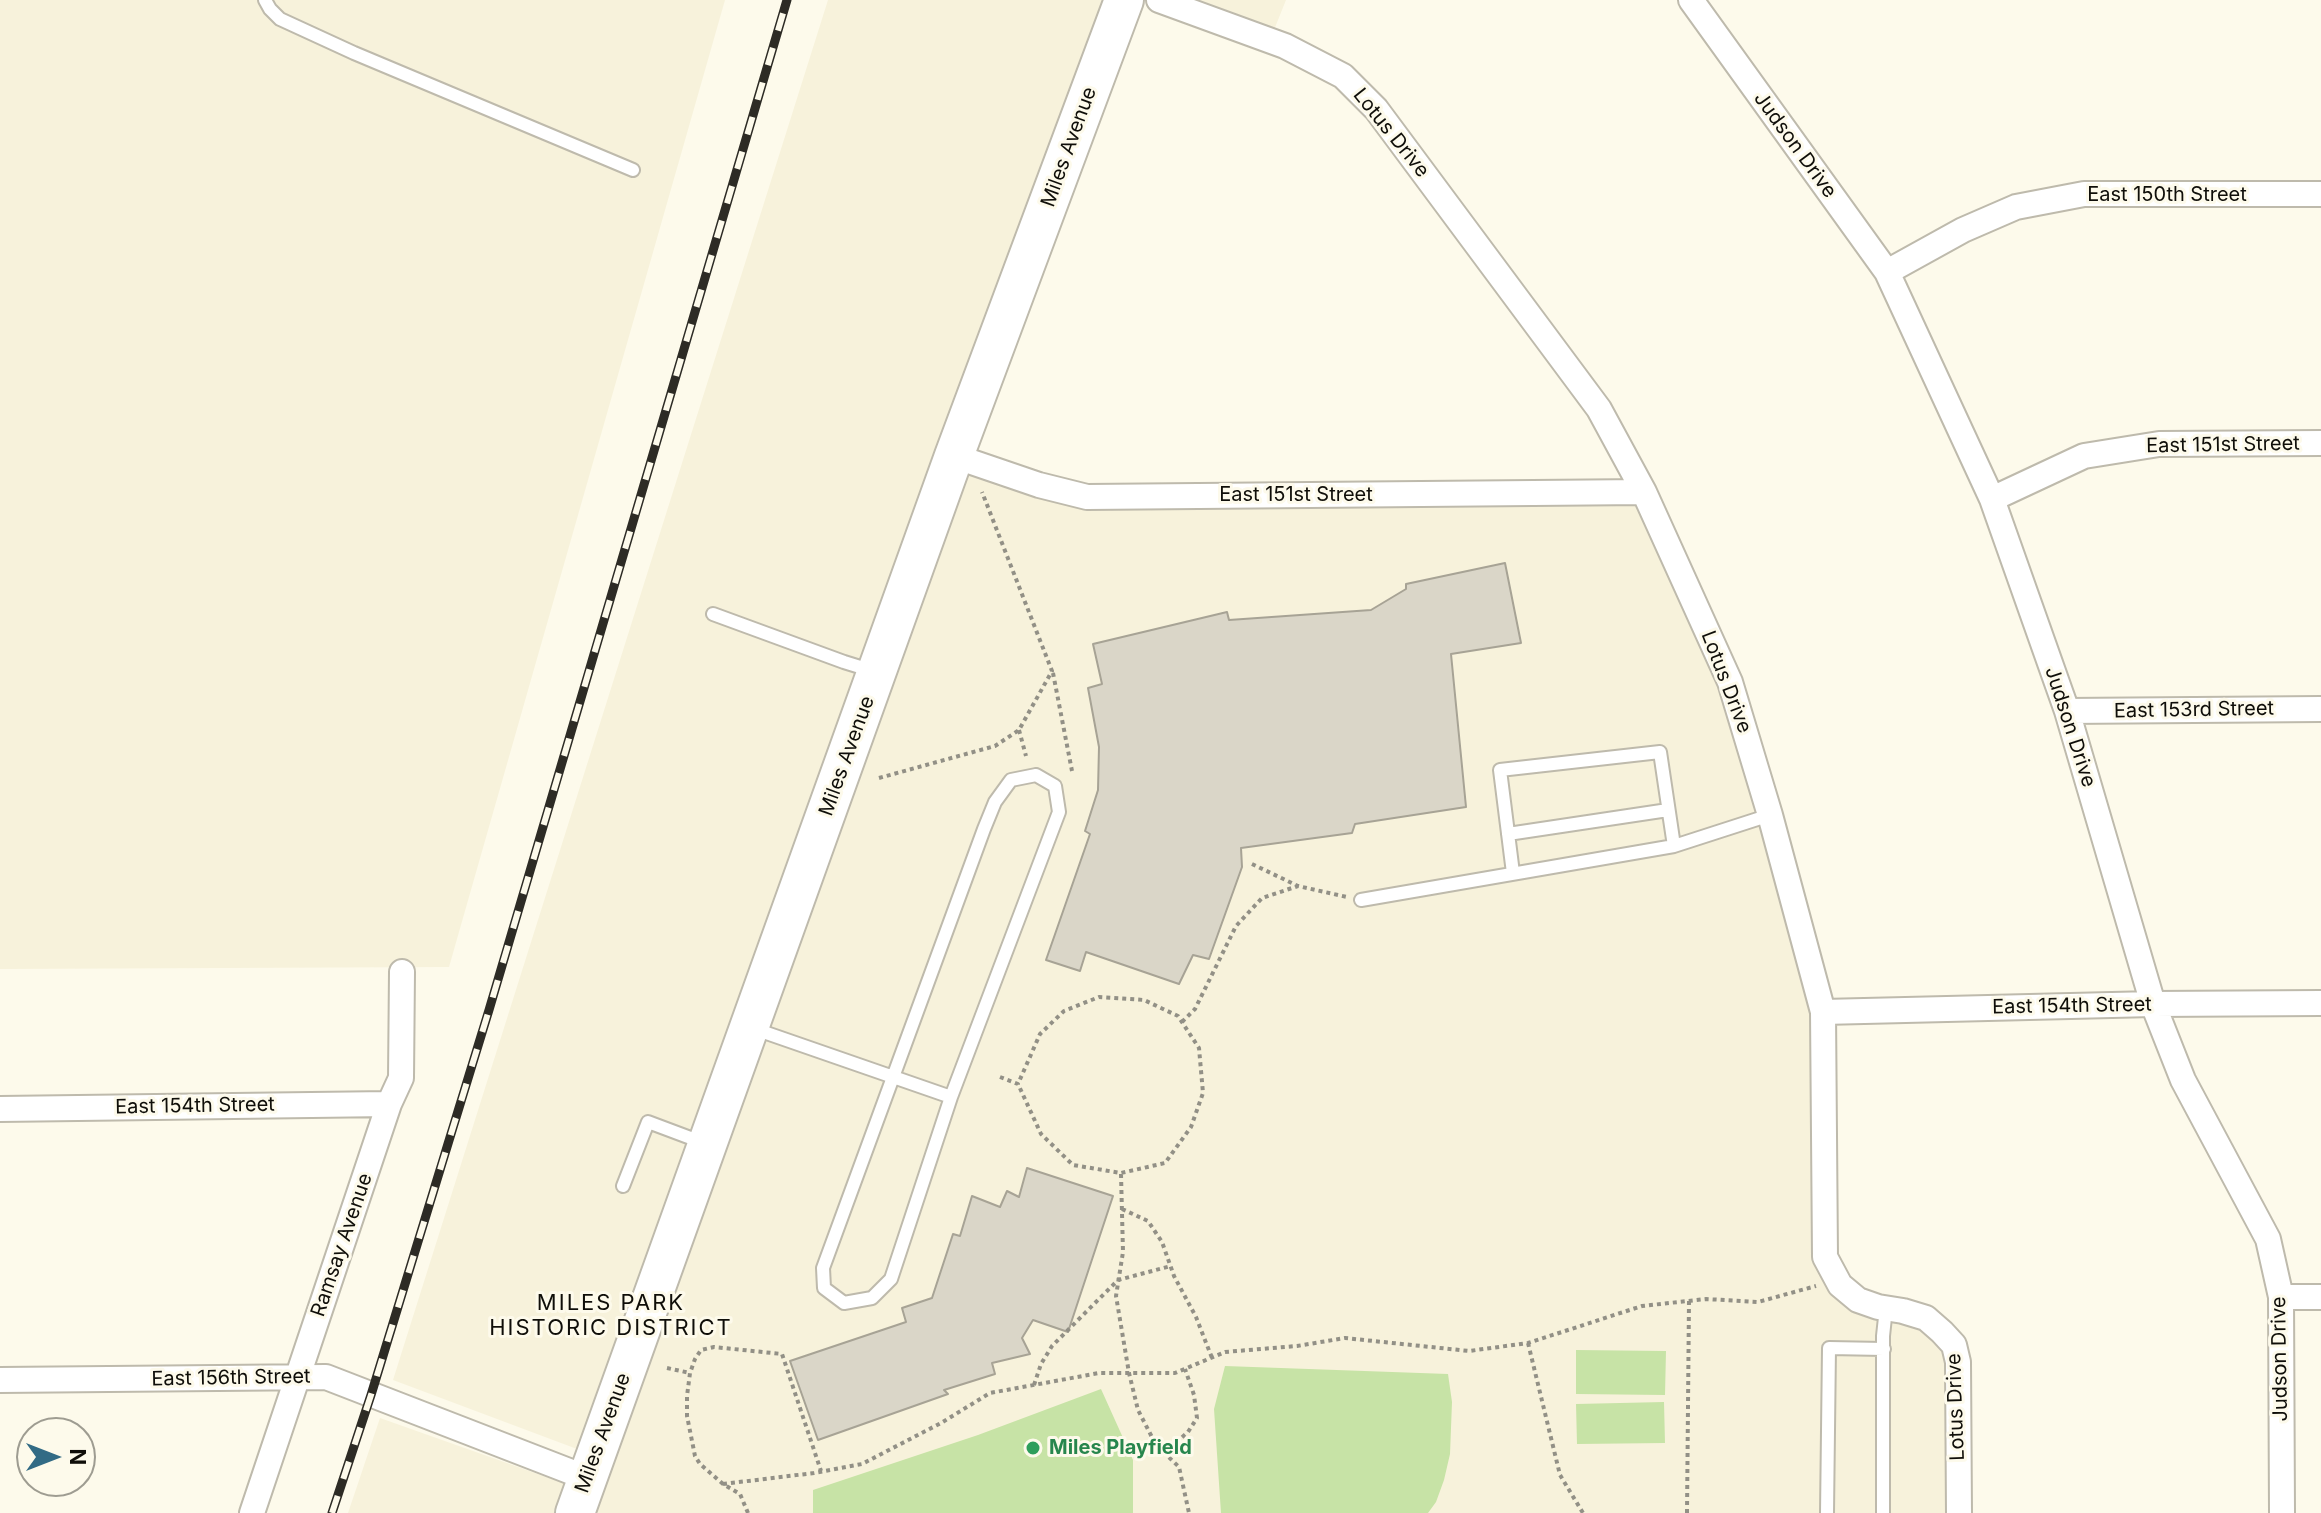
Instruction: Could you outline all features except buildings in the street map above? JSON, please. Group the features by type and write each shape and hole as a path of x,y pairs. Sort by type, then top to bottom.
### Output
{"main road":[{"name":"Miles Avenue","path":"581,1496 954,456 1124,0"}],"street":[{"name":"Lotus Drive","path":"1159,0 1285,46 1343,76 1376,109 1599,409 1644,492 1730,682 1770,815 1823,1012 1825,1257 1840,1285 1858,1300 1926,1318 1954,1345 1958,1362 1959,1513"},
{"name":"Judson Drive","path":"1700,3 1887,272 1992,499 2067,711 2153,1004 2183,1080 2268,1239 2281,1297 2282,1513"},
{"name":"East 150th Street","path":"1887,272 1963,230 2016,207 2084,194 2321,194"},
{"name":"East 151st Street","path":"1992,499 2084,456 2159,444 2321,443"},
{"name":"East 151st Street","path":"954,456 1039,485 1087,497 1644,492"},
{"name":"East 153rd Street","path":"2067,711 2321,709"},
{"name":"Ramsay Avenue","path":"252,1513 389,1104 401,1078 402,972"},
{"name":"East 154th Street","path":"1823,1012 2321,1003"},
{"name":"East 154th Street","path":"0,1109 389,1104"},
{"path":"2281,1297 2321,1297"},
{"name":"East 156th Street","path":"0,1380 326,1377 581,1496"}],"lane":[{"path":"265,0 280,19 633,170"},
{"path":"713,614 877,672"},
{"path":"1513,873 1500,770 1660,752 1674,846"},
{"path":"1036,775 1055,786 1059,812 951,1097 891,1279 872,1298 844,1303 824,1288 823,1268 995,802 1011,780 1036,775"},
{"path":"1508,834 1668,810"},
{"path":"1361,900 1674,846 1770,815"},
{"path":"749,1027 951,1097"},
{"path":"623,1186 648,1122 707,1144"},
{"path":"1883,1513 1883,1336 1886,1308"},
{"path":"1827,1513 1829,1348 1884,1349"}],"path":[{"path":"982,492 1052,671 1072,771"},
{"path":"879,778 995,746 1019,730 1052,671"},
{"path":"1019,730 1026,756"},
{"path":"1252,864 1298,886 1361,900"},
{"path":"1182,1022 1195,1009 1236,926 1262,898 1298,886"},
{"path":"1000,1077 1018,1084 1041,1134 1073,1165 1121,1173 1165,1163 1191,1127 1203,1093 1199,1048 1178,1016 1144,1000 1099,997 1064,1011 1040,1034 1018,1084"},
{"path":"1121,1173 1123,1252 1116,1296 1129,1373 1138,1410 1156,1445 1179,1467 1189,1513"},
{"path":"1122,1209 1148,1221 1162,1242 1212,1358"},
{"path":"1034,1385 1041,1364 1052,1346 1118,1280 1171,1266"},
{"path":"723,1484 862,1464 941,1423 990,1393 1099,1373 1175,1373 1225,1352 1345,1338 1469,1351 1528,1343 1642,1306 1706,1299 1758,1302 1817,1286"},
{"path":"1687,1513 1689,1300"},
{"path":"1528,1343 1560,1475 1583,1513"},
{"path":"748,1513 740,1494 723,1484 695,1456 687,1416 690,1373 701,1350 714,1347 782,1354 821,1471"},
{"path":"667,1368 690,1373"},
{"path":"1164,1453 1188,1432 1197,1418 1194,1395 1185,1369"}],"shaded area":[{"path":"0,0 725,0 449,967 0,969"},
{"path":"828,0 1102,0 585,1452 393,1380"},
{"path":"1159,0 1286,0 1270,40"},
{"path":"954,456 1039,485 1644,492 1730,682 1823,1012 1825,1257 1878,1307 1954,1345 1959,1513 576,1513"},
{"path":"380,1418 566,1484 556,1513 348,1513"}],"green space":[{"path":"1576,1350 1666,1351 1665,1395 1576,1394"},
{"path":"1225,1366 1448,1374 1452,1402 1450,1454 1436,1502 1428,1513 1221,1513 1214,1409"},
{"name":"Miles Playfield","path":"1101,1389 1133,1460 1133,1513 813,1513 813,1490 978,1435"},
{"path":"1664,1402 1665,1443 1577,1444 1576,1404"}],"railway":[{"path":"332,1513 489,1010 787,0"}],"place":[{"name":"Miles Playfield","path":"1033,1448"}],"district":[{"name":"MILES PARK HISTORIC DISTRICT","path":"611,1316"}]}
